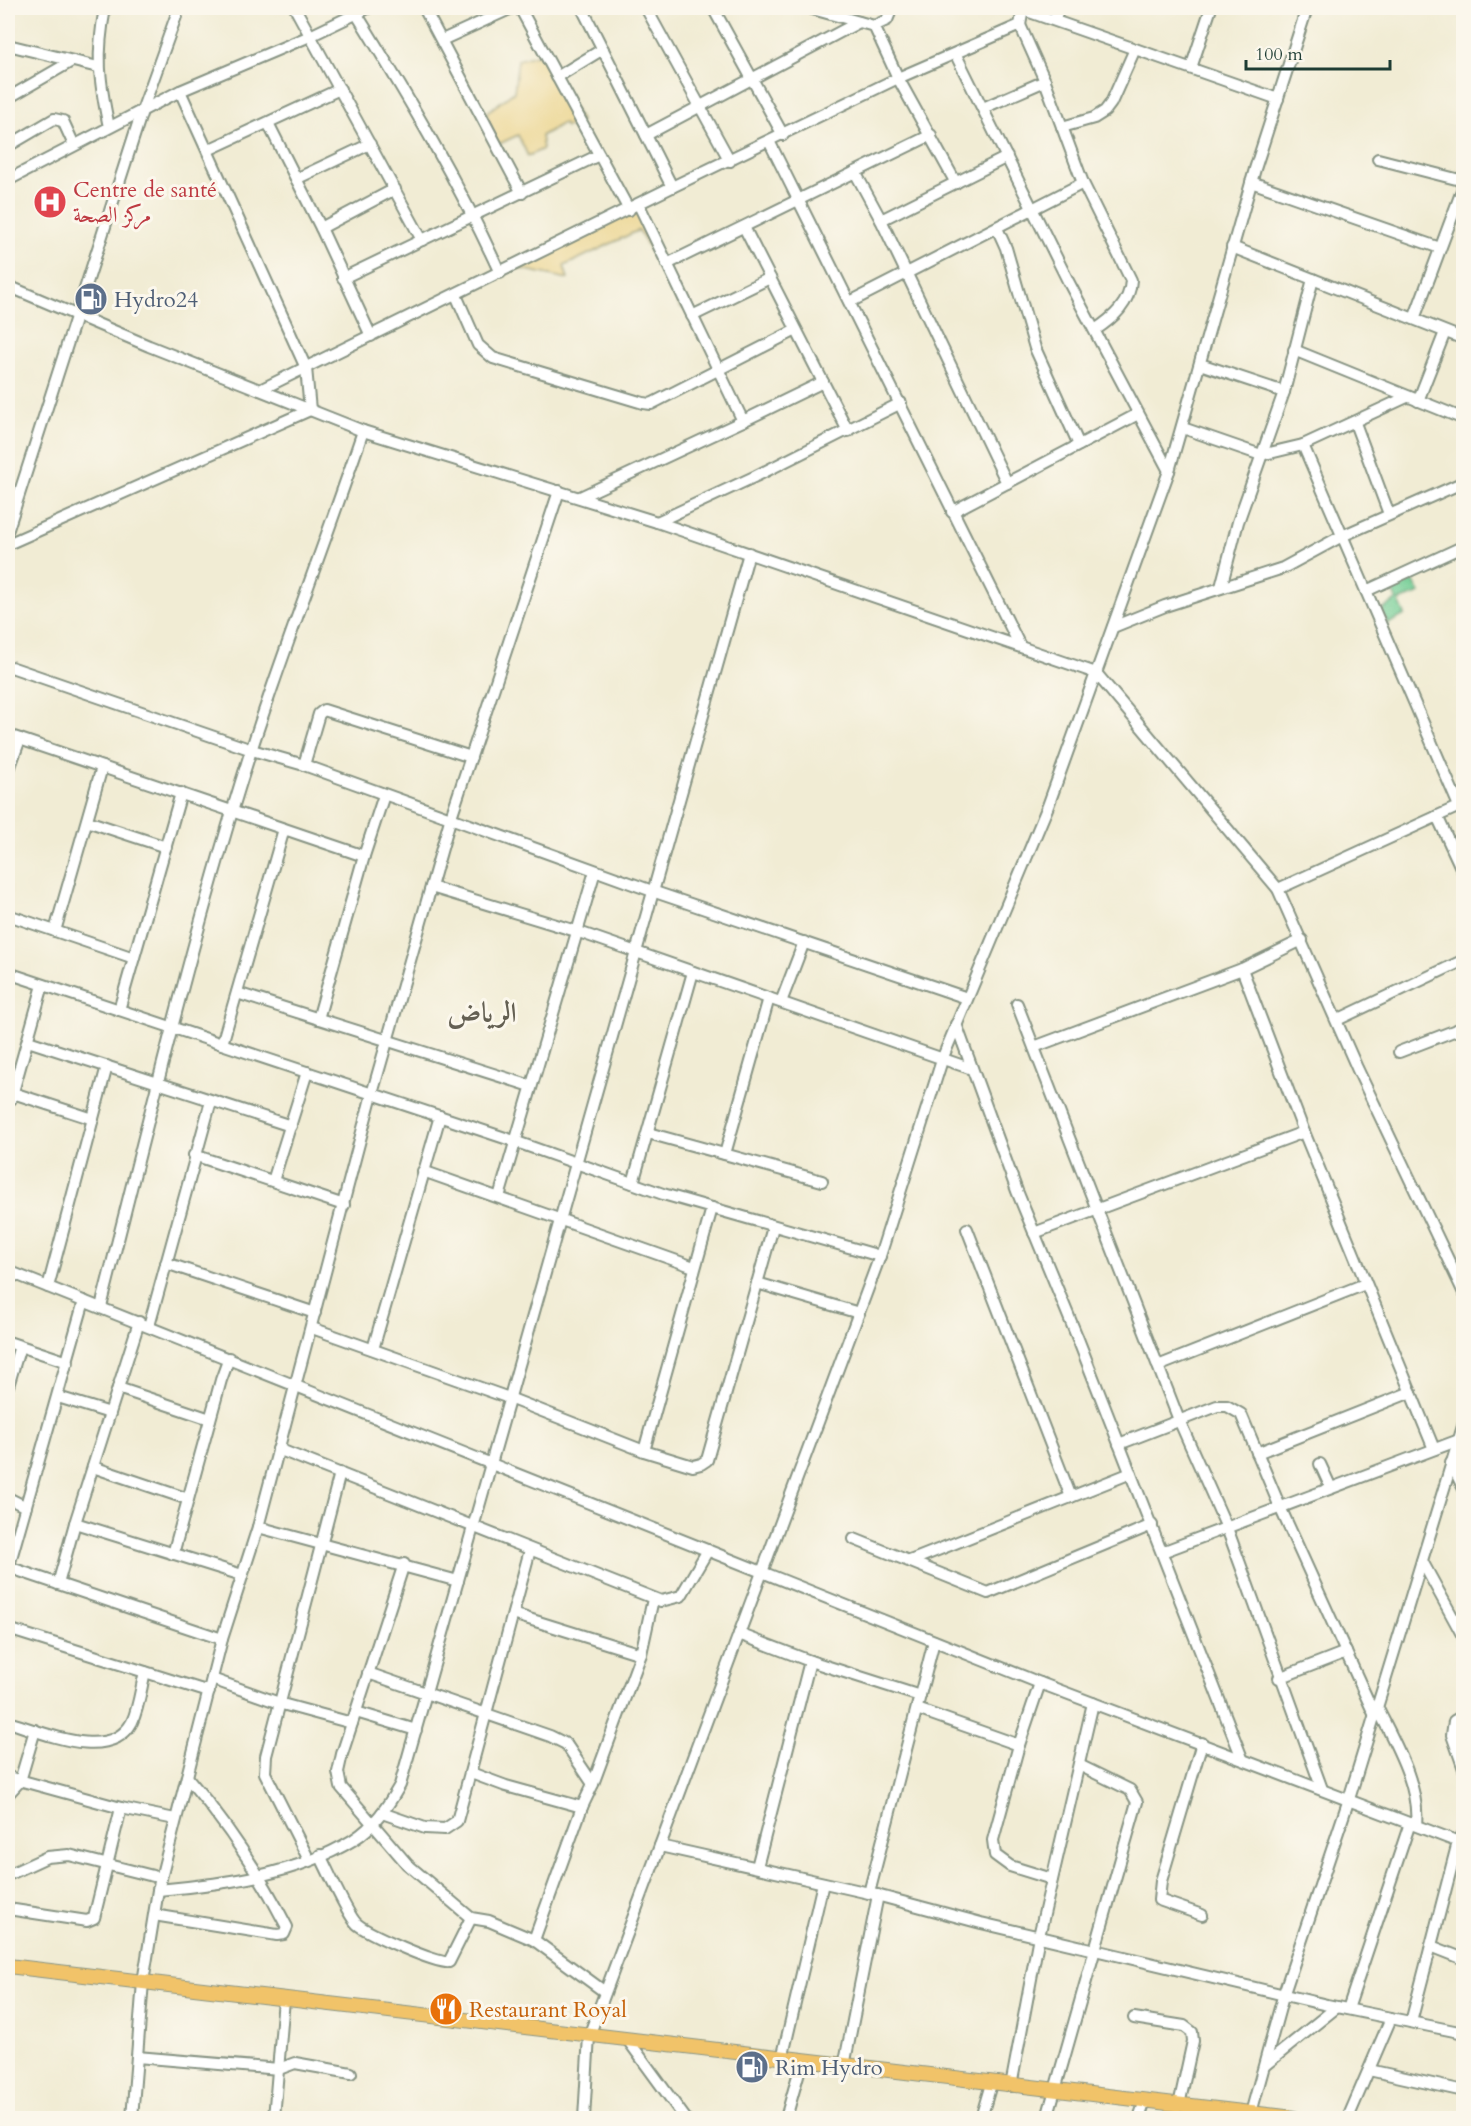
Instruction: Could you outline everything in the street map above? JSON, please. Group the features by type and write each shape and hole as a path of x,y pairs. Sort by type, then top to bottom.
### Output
{"main road":[{"path":"8,1966 1179,2105 1202,2113 1251,2113 1294,2118"}],"street":[{"path":"105,8 99,41 98,67 108,127"},
{"path":"8,529 143,108 179,8"},
{"path":"295,8 422,240"},
{"path":"8,178 143,108 310,36 368,8"},
{"path":"424,8 522,193"},
{"path":"442,40 512,8"},
{"path":"520,8 599,155 668,264 743,421"},
{"path":"582,8 672,187"},
{"path":"646,8 730,160"},
{"path":"713,8 783,135"},
{"path":"809,8 874,26 887,20 892,8"},
{"path":"1095,330 1116,316 1128,295 1131,280 1083,183 1045,81 1020,25 1020,8 1278,99"},
{"path":"1054,20 1059,8"},
{"path":"1191,68 1211,8"},
{"path":"584,2118 589,2036 880,1256 943,1057 1044,816 1169,471 1251,182 1307,8"},
{"path":"356,13 404,89 473,217 500,273"},
{"path":"646,135 860,22"},
{"path":"260,390 898,78 956,55 1020,25"},
{"path":"874,26 898,78 956,183"},
{"path":"8,45 98,67"},
{"path":"1062,127 1094,118 1105,111 1111,104 1135,49"},
{"path":"557,77 603,50"},
{"path":"956,55 1032,209 1169,471"},
{"path":"8,98 72,61"},
{"path":"983,108 1045,81"},
{"path":"208,150 340,88"},
{"path":"180,91 306,368 310,410"},
{"path":"8,146 54,118 63,121 74,145"},
{"path":"268,123 321,228 371,336"},
{"path":"668,264 931,135"},
{"path":"769,141 1020,646"},
{"path":"296,179 370,144"},
{"path":"343,278 599,155"},
{"path":"881,220 1006,157"},
{"path":"1378,159 1464,183 1414,319"},
{"path":"855,172 907,273 1007,483"},
{"path":"1251,182 1440,248"},
{"path":"850,302 1083,183"},
{"path":"321,228 395,189"},
{"path":"744,227 848,431"},
{"path":"997,228 1006,248 1035,348 1079,445"},
{"path":"1232,247 1464,339"},
{"path":"692,315 770,279"},
{"path":"1221,587 1261,455 1284,392 1313,279"},
{"path":"8,286 363,431 657,522 1096,673 1278,889 1464,1293"},
{"path":"456,295 478,345 493,358 631,401 651,404 796,330"},
{"path":"1183,428 1261,455 1303,445 1413,399 1445,332"},
{"path":"1294,350 1464,419"},
{"path":"1200,364 1284,392"},
{"path":"580,497 823,382"},
{"path":"657,522 848,431 901,403"},
{"path":"8,544 310,410"},
{"path":"952,512 1138,414"},
{"path":"1355,423 1389,514"},
{"path":"101,1307 158,1084 232,811 363,431"},
{"path":"1278,889 1461,805 1303,445"},
{"path":"1113,627 1221,587 1282,568 1342,536 1464,482"},
{"path":"132,2118 143,1982 158,1890 222,1639 258,1527 372,1094 450,820 559,491"},
{"path":"1366,591 1464,546"},
{"path":"158,1890 202,1886 260,1874 309,1860 353,1840 372,1825 400,1785 490,1463 578,1164 749,553"},
{"path":"8,666 252,750 304,765 595,871 967,998"},
{"path":"304,765 319,714 324,710 471,757"},
{"path":"8,735 364,856"},
{"path":"8,772 20,739"},
{"path":"55,931 102,767"},
{"path":"119,1010 181,793"},
{"path":"318,1019 364,856 384,795"},
{"path":"1437,816 1464,874"},
{"path":"87,821 166,847"},
{"path":"222,1044 284,829"},
{"path":"499,1197 595,871"},
{"path":"431,887 576,931 972,1069"},
{"path":"8,915 134,958"},
{"path":"1034,1047 1242,969 1302,940"},
{"path":"781,1002 804,942"},
{"path":"1337,1020 1464,960"},
{"path":"1242,969 1304,1132 1434,1449"},
{"path":"633,1183 693,972"},
{"path":"8,973 712,1209 880,1256"},
{"path":"43,985 10,1095 93,1119"},
{"path":"237,993 531,1086"},
{"path":"725,1154 769,998"},
{"path":"1017,1004 1179,1420 1227,1528 1322,1789"},
{"path":"956,1024 1034,1233 1242,1758"},
{"path":"1399,1052 1464,1027"},
{"path":"28,1041 291,1126"},
{"path":"48,1287 107,1066"},
{"path":"273,1181 307,1072"},
{"path":"58,1584 118,1388 166,1263 194,1155 211,1101"},
{"path":"373,1349 440,1116"},
{"path":"648,1132 822,1181"},
{"path":"1034,1233 1304,1132"},
{"path":"194,1155 344,1205"},
{"path":"423,1171 694,1267"},
{"path":"644,1451 712,1209"},
{"path":"312,1328 509,1398 644,1451 693,1466 707,1460 773,1227"},
{"path":"967,1229 1071,1497"},
{"path":"166,1263 315,1313"},
{"path":"8,1271 1040,1683 1413,1824 1462,1840 1411,2022"},
{"path":"757,1283 859,1313"},
{"path":"1158,1366 1365,1284"},
{"path":"84,1301 8,1568 222,1639"},
{"path":"8,1342 68,1362"},
{"path":"8,1386 20,1346"},
{"path":"173,1554 229,1358"},
{"path":"118,1388 210,1419"},
{"path":"1257,1453 1411,1392"},
{"path":"58,1397 110,1413"},
{"path":"1119,1444 1217,1406 1234,1409 1241,1414 1280,1507 1346,1652 1410,1783 1417,1815 1342,2008 1264,2065"},
{"path":"1251,2113 1284,1993 1349,1799 1464,1423"},
{"path":"1162,1552 1459,1440"},
{"path":"278,1449 653,1599 668,1601 681,1596 708,1550"},
{"path":"1451,1463 1464,1489"},
{"path":"1320,1464 1331,1488"},
{"path":"93,1467 188,1499"},
{"path":"309,1860 265,1773 267,1756 340,1473"},
{"path":"910,1561 1131,1473"},
{"path":"8,1498 26,1508"},
{"path":"75,1523 242,1575"},
{"path":"854,1539 988,1593 1152,1526"},
{"path":"258,1527 404,1564 458,1581"},
{"path":"382,1813 425,1828 445,1829 457,1821 530,1550"},
{"path":"1422,1561 1464,1638"},
{"path":"404,1564 342,1754 341,1787 408,1864 471,1918 489,1921 534,1940 605,1992"},
{"path":"534,1940 641,1654 653,1599"},
{"path":"513,1614 641,1654"},
{"path":"8,1629 209,1692"},
{"path":"739,1634 810,1661 920,1696"},
{"path":"844,2066 873,1894 934,1641"},
{"path":"1280,1678 1346,1652"},
{"path":"757,1867 810,1661"},
{"path":"8,1722 77,1743 101,1742 124,1733 133,1720 145,1672"},
{"path":"368,1673 427,1691 566,1744 593,1784"},
{"path":"212,1679 282,1704 352,1723"},
{"path":"1040,1683 1019,1745 993,1840 995,1855 1010,1866 1052,1879"},
{"path":"1011,2086 1039,1936 1093,1703"},
{"path":"917,1709 1019,1745"},
{"path":"356,1712 416,1730"},
{"path":"1464,1715 1454,1721 1452,1736 1464,1769"},
{"path":"8,1794 20,1781 35,1730"},
{"path":"1202,1743 1161,1881 1159,1900 1202,1915"},
{"path":"1047,2118 1137,1802 1130,1790 1078,1765"},
{"path":"471,1773 506,1786 582,1807"},
{"path":"8,1777 121,1808 175,1820"},
{"path":"154,1916 277,1935 284,1934 287,1927 260,1874 222,1819 187,1777"},
{"path":"8,1909 87,1921 94,1918 121,1808"},
{"path":"660,1846 873,1894 1342,2008 1464,2033"},
{"path":"8,1875 47,1857 69,1855 161,1878"},
{"path":"320,1855 356,1924 428,1959 443,1964 449,1962 471,1918"},
{"path":"782,2059 823,1883"},
{"path":"1431,1946 1464,1959"},
{"path":"274,2118 284,1999"},
{"path":"1134,2018 1184,2026 1192,2032 1193,2041 1179,2105"},
{"path":"1348,2118 1391,2018"},
{"path":"628,2040 685,2118"},
{"path":"137,2057 279,2069 295,2063 351,2073"},
{"path":"786,2118 802,2061"},
{"path":"1369,2070 1464,2091"},
{"path":"981,2118 991,2084"},
{"path":"1140,2118 1145,2101"}],"green space":[{"path":"1411,576 1420,593 1399,601 1405,615 1388,624 1381,611 1396,600 1393,586"}],"sand":[{"path":"540,54 581,121 566,127 563,123 541,136 543,149 528,156 518,135 497,145 486,113 514,92 518,60"},
{"path":"635,207 689,309 680,308 639,230 564,266 568,279 513,267"}],"place":[{"name":"Centre de santé مركز الصحة","path":"50,202"},
{"name":"Hydro24","path":"91,299"},
{"name":"Restaurant Royal","path":"446,2009"},
{"name":"Rim Hydro","path":"752,2067"}],"district":[{"name":"الرياض","path":"482,1012"}]}
